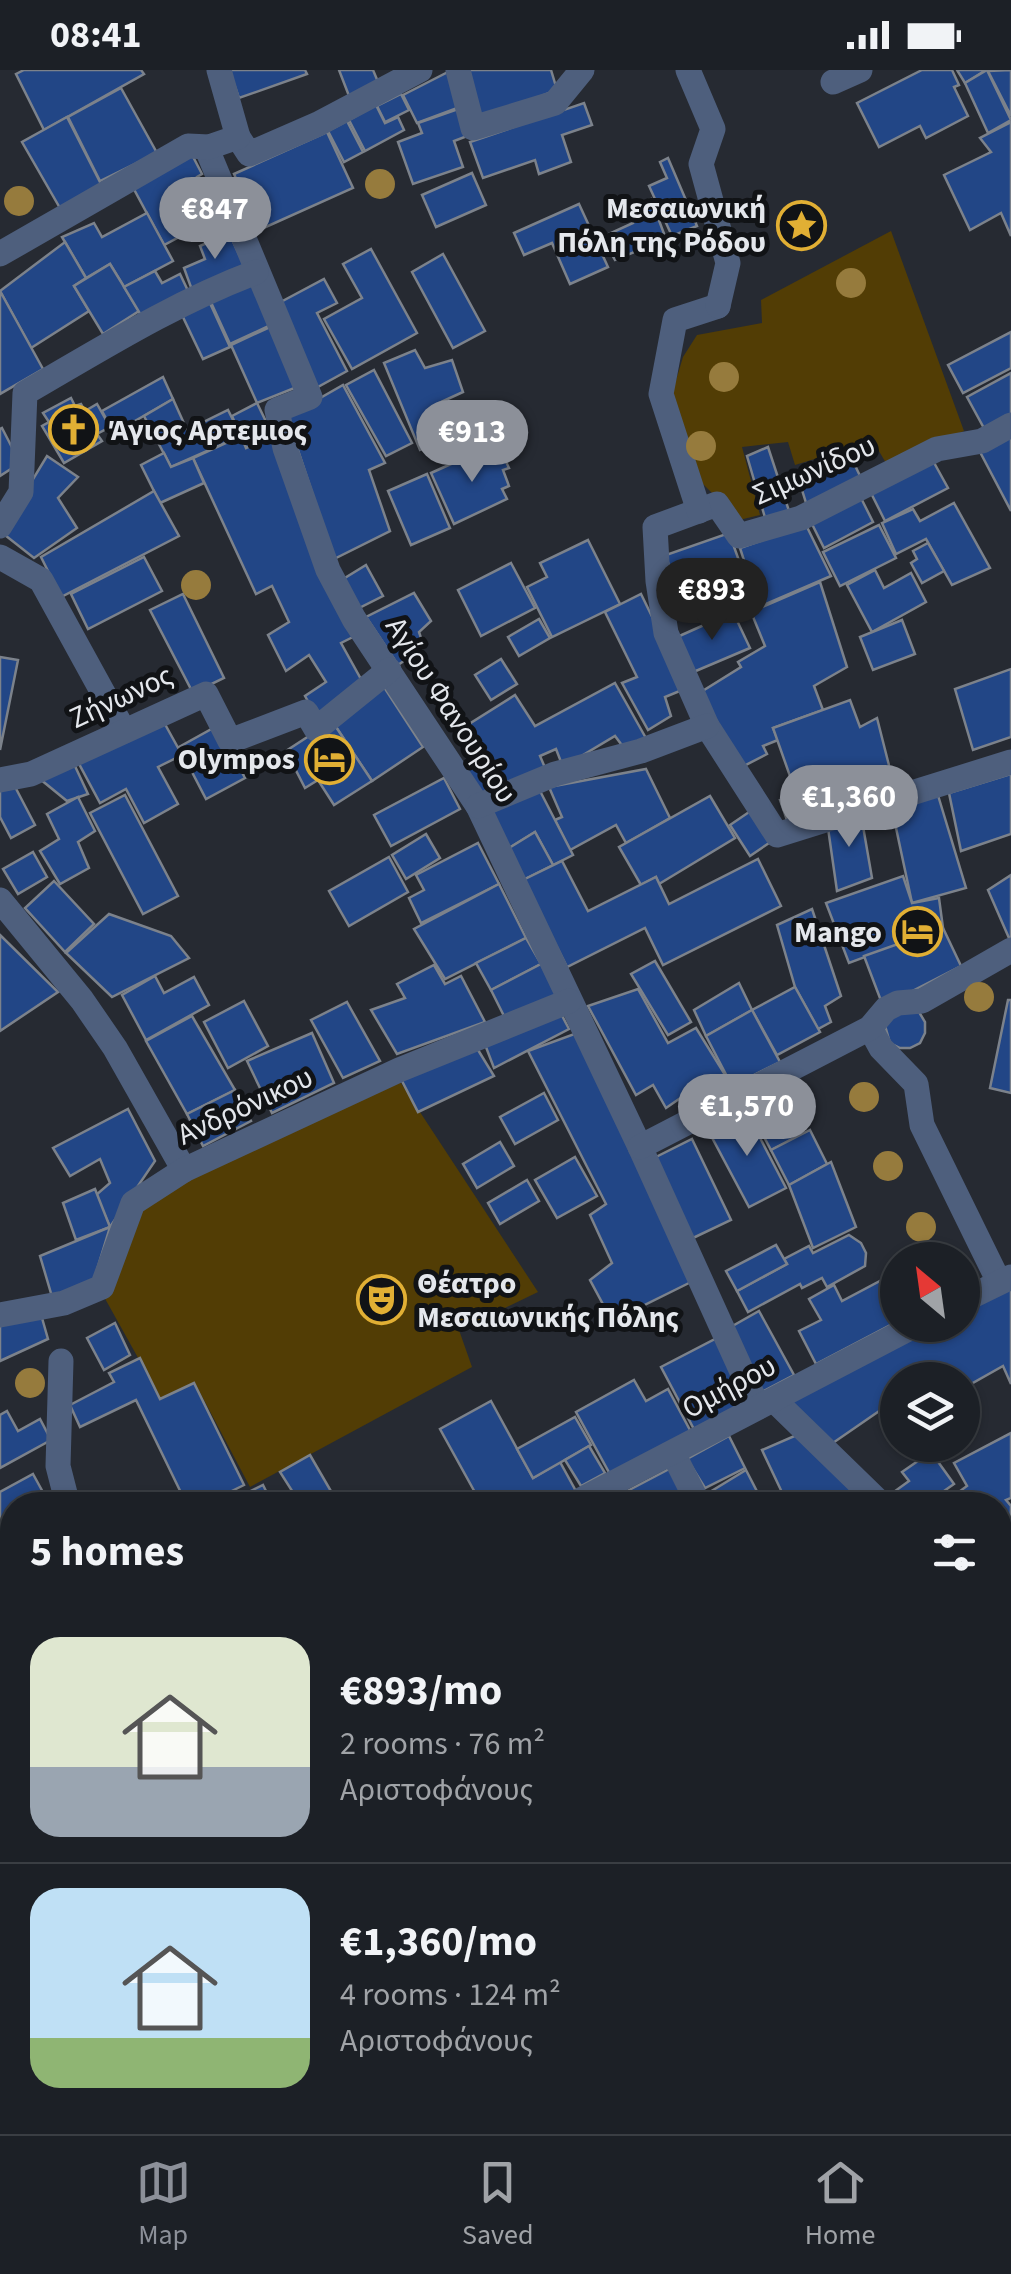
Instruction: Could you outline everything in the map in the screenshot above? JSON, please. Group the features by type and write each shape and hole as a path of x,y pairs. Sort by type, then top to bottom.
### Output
{"street":[{"path":"218,70 238,137 249,154 318,124 420,70"},
{"path":"458,70 473,128 555,103 582,70"},
{"path":"688,70 713,130 701,164 728,264 718,306 675,320 661,394 699,511 655,527 666,633 707,726 777,835 1011,762"},
{"path":"833,82 860,70"},
{"path":"0,254 188,146 210,147 238,137"},
{"name":"Αγίου Φανουρίου","path":"210,147 209,154 256,272 310,397 277,410 285,448 328,570 354,619 478,806 766,1404"},
{"path":"0,526 21,492 25,393 158,316 208,290 256,272"},
{"name":"Σιμωνίδου","path":"699,511 716,504 739,536 801,518 937,449 982,441 1011,425"},
{"path":"0,557 42,580 124,732"},
{"name":"Ζήνωνος","path":"0,780 31,774 206,694 230,741 306,712 316,729 389,670"},
{"path":"478,806 555,774 642,751 707,726"},
{"path":"0,900 116,1048 184,1170"},
{"path":"640,1148 870,1028 886,1009 898,1003 922,1001 1011,950"},
{"name":"Ανδρόνικου","path":"0,1315 64,1303 102,1286 132,1203 184,1170 399,1070 569,1001"},
{"path":"870,1028 881,1048 916,1084 922,1125 1005,1279 980,1292"},
{"name":"Ομήρου","path":"596,1492 884,1342"},
{"path":"61,1361 58,1466 65,1492"},
{"path":"766,1404 867,1492"},
{"path":"672,1453 692,1492"}],"shaded area":[{"path":"891,231 964,431 886,463 873,441 795,465 788,442 742,447 760,515 739,520 702,483 671,397 683,357 697,335 762,323 761,300"},
{"path":"397,1077 538,1292 459,1330 472,1367 250,1487 195,1383 161,1399 103,1295 136,1211 200,1173"}],"building":[{"path":"24,70 141,70 144,74 44,130 16,74"},
{"path":"229,70 305,70 307,74 239,98"},
{"path":"339,70 373,70 381,89 351,101"},
{"path":"467,70 551,70 557,90 482,119"},
{"path":"922,70 952,70 959,85 954,87 968,116 926,138 920,126 879,147 857,103"},
{"path":"957,70 986,70 965,83"},
{"path":"987,70 1011,120 988,133 965,83"},
{"path":"1011,70 1011,116 988,71"},
{"path":"448,72 460,107 417,123 403,95"},
{"path":"121,88 157,153 100,181 68,117"},
{"path":"401,94 409,110 385,122 377,106"},
{"path":"584,103 592,125 562,135 571,162 539,174 535,160 483,178 470,142"},
{"path":"376,105 385,123 398,117 404,130 365,151 349,120"},
{"path":"461,108 470,135 454,141 463,167 413,184 398,142 422,133 418,123"},
{"path":"67,117 105,192 64,215 22,142"},
{"path":"347,121 363,152 344,162 328,131"},
{"path":"1011,122 1011,236 1001,213 970,230 944,175 991,152 980,138"},
{"path":"327,132 353,188 259,230 234,174"},
{"path":"189,149 202,174 197,177 213,219 164,245 129,180"},
{"path":"668,158 697,226 672,236 649,186 667,178 660,162"},
{"path":"472,173 486,205 436,227 422,195"},
{"path":"651,199 666,239 615,260 602,237 633,223 629,207"},
{"path":"579,204 608,267 570,284 552,243 524,255 514,233"},
{"path":"147,213 173,261 124,287 110,264 86,278 62,237 94,223 102,237"},
{"path":"229,233 245,267 192,290 184,268 205,259 200,246"},
{"path":"65,242 86,278 74,286 89,311 31,348 0,291"},
{"path":"371,249 417,333 352,369 324,319 362,298 343,264"},
{"path":"443,254 485,331 453,348 412,272"},
{"path":"110,264 139,311 103,334 74,286"},
{"path":"155,271 162,283 180,274 189,293 142,317 124,287"},
{"path":"249,279 271,325 230,344 209,298"},
{"path":"324,279 337,303 317,313 347,371 316,388 277,304"},
{"path":"0,291 43,369 0,394"},
{"path":"209,301 230,347 203,359 182,315"},
{"path":"270,327 297,387 257,403 231,345"},
{"path":"1011,332 1011,368 963,393 948,365"},
{"path":"415,350 425,368 452,360 463,392 439,403 452,438 420,450 384,363"},
{"path":"374,370 412,443 386,456 346,385"},
{"path":"1011,373 1011,416 985,430 967,397"},
{"path":"163,377 173,399 114,433 102,411"},
{"path":"343,385 385,463 369,470 390,531 334,559 287,417"},
{"name":"Άγιος Αρτεμιος","path":"71,398 75,406 81,404 85,411 97,404 110,427 97,434 102,441 64,463 42,426 49,422 43,413"},
{"path":"173,399 187,430 228,410 241,436 171,467 144,416"},
{"path":"257,403 273,436 246,448 232,416"},
{"path":"0,429 20,463 0,476"},
{"path":"1011,432 1011,511 979,450"},
{"path":"241,436 246,448 273,436 357,635 341,643 362,681 318,719 305,696 326,682 309,655 286,671 268,635 289,622 272,586 256,594 193,458"},
{"path":"768,447 789,511 766,521 747,456"},
{"path":"500,449 509,468 503,470 509,486 502,489 507,499 454,524 431,473 471,455 474,461"},
{"path":"164,453 171,467 193,458 204,483 160,503 141,465"},
{"path":"850,455 861,478 807,506 798,477"},
{"path":"47,456 78,477 58,498 77,528 34,558 1,532"},
{"path":"932,459 948,488 885,521 870,491"},
{"path":"427,474 450,528 411,545 388,491"},
{"path":"154,491 179,536 61,597 41,557"},
{"path":"861,498 873,522 824,548 812,524"},
{"path":"954,503 990,568 952,585 926,539 896,554 882,523 913,509 920,521"},
{"path":"806,525 831,576 759,607 740,548"},
{"path":"879,525 896,558 840,586 823,552"},
{"path":"729,533 746,580 679,601 666,555"},
{"path":"588,540 620,604 552,637 527,587 547,577 540,563"},
{"path":"928,543 944,571 922,583 911,563 917,559 913,551"},
{"path":"144,557 162,591 88,629 71,594"},
{"path":"511,563 535,608 481,636 458,590"},
{"path":"366,565 383,596 355,610 340,581"},
{"path":"875,570 884,588 911,573 926,602 872,632 847,585"},
{"path":"820,582 847,667 814,686 823,710 773,728 778,740 763,746 767,754 740,768 701,692 741,667 738,662 765,646 751,612"},
{"path":"414,593 431,621 419,632 424,647 398,665 366,617"},
{"path":"183,594 224,678 193,693 150,610"},
{"path":"641,594 687,688 665,697 671,716 648,730 622,683 637,677 605,612"},
{"path":"733,612 750,648 691,673 675,638"},
{"path":"539,619 550,638 519,656 508,637"},
{"path":"902,620 915,654 873,670 860,637"},
{"path":"0,657 18,660 0,750"},
{"path":"501,659 517,684 491,700 475,675"},
{"path":"1011,669 1011,737 973,750 955,689"},
{"path":"615,683 647,740 624,748 615,736 563,767 556,749 540,756 546,770 479,795 463,769 476,762 458,731 515,695 535,726"},
{"path":"384,687 423,747 372,781 332,721"},
{"path":"850,700 860,727 877,718 896,793 789,826 780,800 796,793 773,728"},
{"path":"161,717 182,755 158,767 178,804 144,823 126,789 100,803 78,762"},
{"path":"332,721 372,781 334,805 318,780 305,788 286,751"},
{"path":"217,726 245,778 206,799 179,747"},
{"path":"74,764 88,794 67,801 40,779"},
{"path":"646,769 670,818 626,843 616,825 570,850 555,820 562,817 549,787"},
{"path":"1011,774 1011,834 961,851 949,793"},
{"path":"444,778 460,809 391,846 374,815"},
{"path":"12,781 35,825 11,838 0,817 0,787"},
{"path":"539,789 573,855 553,865 535,832 509,848 489,812"},
{"path":"937,792 966,888 912,903 892,809"},
{"path":"125,795 178,896 143,914 90,813"},
{"path":"710,796 735,838 659,884 656,877 641,885 619,847"},
{"path":"78,797 95,831 78,842 89,868 60,884 40,851 59,839 47,814"},
{"path":"755,808 775,839 750,856 730,825"},
{"path":"860,809 872,878 837,891 827,821"},
{"path":"535,832 553,865 523,880 509,848"},
{"path":"426,834 440,858 406,879 392,855"},
{"path":"478,843 499,884 421,923 409,898 424,890 416,875"},
{"path":"33,852 47,877 18,894 3,869"},
{"path":"389,857 408,892 349,926 329,891"},
{"path":"758,859 781,906 663,965 645,928 567,967 523,880 562,861 588,911 656,877 669,904"},
{"path":"1011,875 1011,937 1009,938 988,890"},
{"path":"903,876 912,903 939,898 943,928 849,963 826,903"},
{"path":"54,881 94,924 65,952 25,908"},
{"path":"499,884 526,938 445,979 414,929"},
{"path":"812,909 841,996 825,1006 831,1022 818,1029 795,987 777,925"},
{"path":"109,914 171,936 189,958 112,997 66,953"},
{"path":"943,928 961,966 883,1006 864,956"},
{"path":"0,935 58,992 0,1031"},
{"path":"526,938 541,964 491,990 476,963"},
{"path":"655,961 691,1022 668,1035 631,974"},
{"path":"541,964 560,1001 504,1016 491,990"},
{"path":"434,965 445,984 461,976 485,1022 397,1054 371,1010 405,998 397,984"},
{"path":"155,976 164,993 194,977 209,1005 146,1040 122,995"},
{"path":"739,983 752,1010 706,1036 694,1010"},
{"path":"795,987 820,1032 777,1055 752,1010"},
{"path":"638,989 668,1043 696,1028 732,1086 691,1108 682,1097 666,1108 653,1085 636,1095 588,1006"},
{"path":"1011,1000 1011,1093 990,1088"},
{"path":"244,1001 268,1046 228,1068 204,1022"},
{"path":"347,1002 380,1061 343,1078 311,1020"},
{"path":"910,1007 925,1022 925,1033 920,1043 900,1048 890,1043 884,1022"},
{"path":"558,1008 569,1029 494,1068 484,1042"},
{"path":"752,1010 780,1062 732,1086 706,1036"},
{"path":"192,1016 235,1090 187,1114 146,1041"},
{"path":"312,1033 334,1083 272,1113 247,1061"},
{"path":"577,1033 693,1281 612,1321 590,1280 612,1263 590,1215 606,1204 528,1051"},
{"path":"475,1045 494,1076 418,1112 401,1079"},
{"path":"235,1090 251,1121 203,1146 187,1114"},
{"path":"782,1092 804,1133 771,1150 749,1109"},
{"path":"544,1093 558,1120 515,1144 500,1117"},
{"path":"128,1109 155,1161 110,1227 96,1195 110,1183 100,1159 70,1176 53,1148"},
{"path":"746,1111 786,1188 749,1207 708,1130"},
{"path":"810,1130 827,1164 789,1185 771,1150"},
{"path":"692,1139 731,1220 693,1238 652,1159"},
{"path":"500,1142 514,1166 477,1188 463,1164"},
{"path":"575,1157 597,1196 557,1218 535,1180"},
{"path":"831,1162 856,1227 813,1248 789,1185"},
{"path":"527,1180 539,1201 500,1224 488,1203"},
{"path":"95,1189 110,1227 76,1240 63,1203"},
{"path":"110,1227 93,1283 53,1300 40,1256"},
{"path":"849,1235 861,1243 866,1253 865,1266 827,1287 822,1278 802,1288 800,1284 748,1312 737,1291 787,1264 784,1259 809,1246 813,1253"},
{"path":"776,1245 787,1264 737,1291 726,1271"},
{"path":"880,1281 880,1330 816,1364 799,1331 821,1320 809,1299 834,1285 842,1301"},
{"path":"1011,1288 1011,1384 1003,1366 980,1379 980,1362 880,1362 880,1410 830,1445 787,1404 906,1342 980,1342 980,1303"},
{"path":"40,1311 48,1339 0,1361 0,1320"},
{"path":"759,1311 794,1375 758,1394 729,1328"},
{"path":"115,1323 130,1355 104,1370 87,1338"},
{"path":"717,1338 751,1404 696,1433 661,1367"},
{"path":"140,1358 160,1399 194,1383 244,1485 230,1492 181,1492 136,1400 80,1427 70,1405 114,1382 109,1373"},
{"path":"634,1380 646,1401 668,1389 691,1432 611,1476 576,1412"},
{"path":"491,1401 533,1478 560,1462 576,1492 475,1492 440,1429"},
{"path":"7,1411 18,1431 40,1419 51,1440 0,1468 0,1415"},
{"path":"575,1417 591,1445 533,1478 517,1449"},
{"path":"1011,1433 1011,1492 959,1492 967,1486 954,1463 980,1462 980,1449"},
{"path":"799,1434 854,1492 782,1492 762,1450"},
{"path":"729,1436 745,1468 705,1488 687,1459"},
{"path":"589,1446 605,1473 581,1486 565,1460"},
{"path":"310,1455 331,1492 293,1492 280,1472"},
{"path":"916,1462 938,1462 954,1484 943,1492 894,1492 909,1481 902,1472"},
{"path":"673,1467 686,1492 625,1492"},
{"path":"746,1470 757,1492 710,1492"},
{"path":"33,1474 43,1492 0,1492"}],"place":[{"name":"Μεσαιωνική Πόλη της Ρόδου","path":"801,225"},
{"name":"Άγιος Αρτεμιος","path":"74,430"},
{"name":"Olympos","path":"330,759"},
{"name":"Mango","path":"917,932"},
{"name":"Θέατρο Μεσαιωνικής Πόλης","path":"382,1300"}]}
